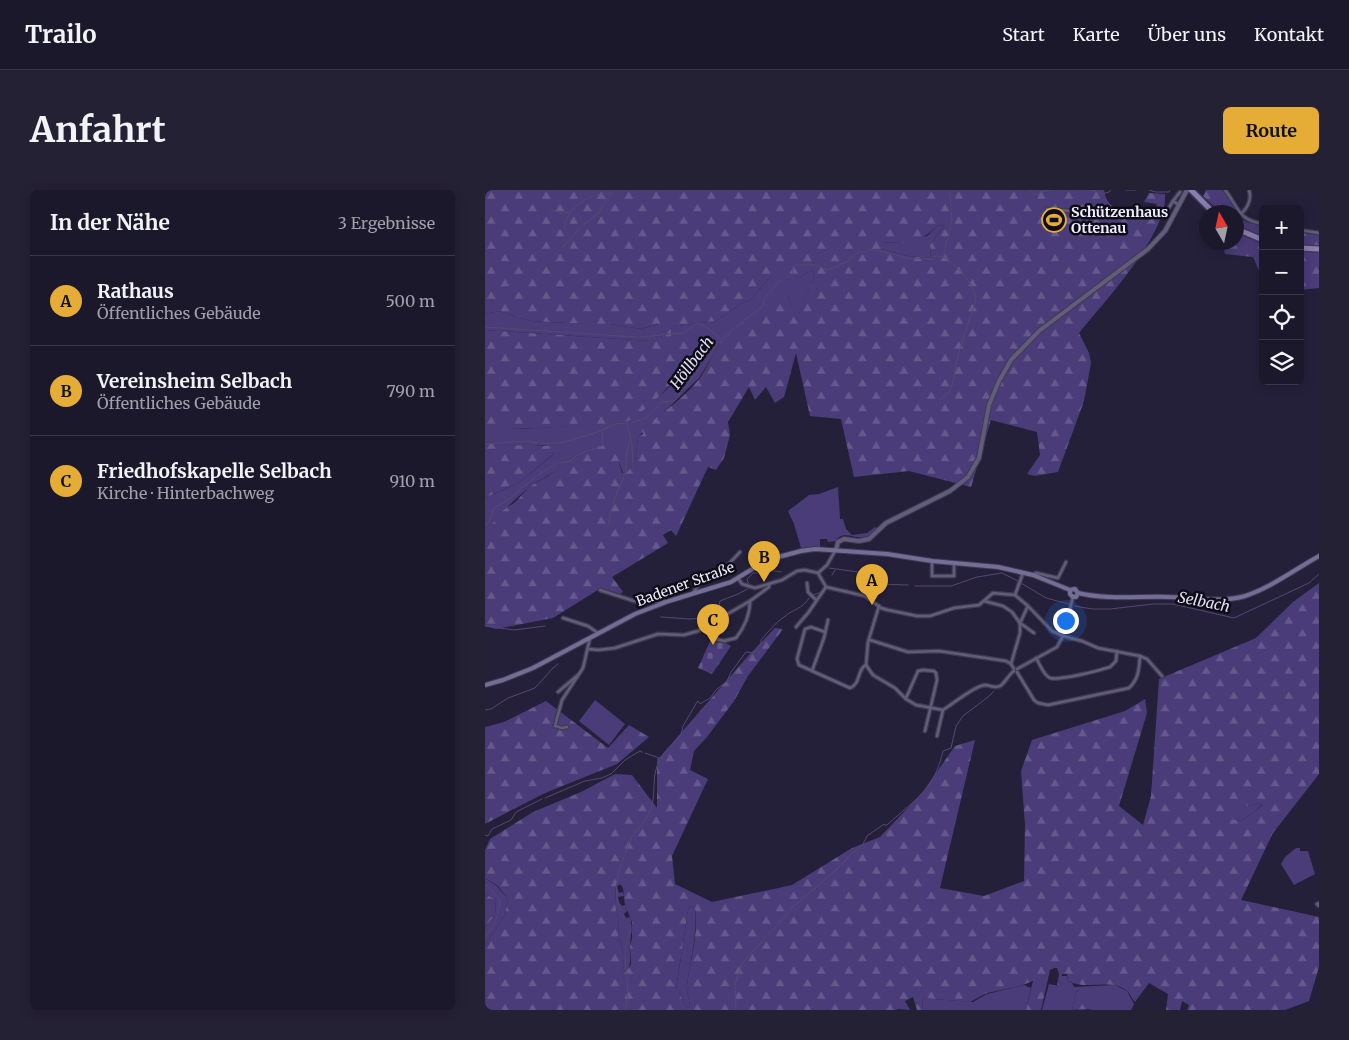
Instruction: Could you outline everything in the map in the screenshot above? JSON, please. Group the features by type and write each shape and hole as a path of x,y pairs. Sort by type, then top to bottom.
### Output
{"main road":[{"path":"1190,191 1205,205"},
{"path":"1244,232 1259,238"},
{"path":"1304,248 1319,249"},
{"name":"Badener Straße","path":"485,684 503,680 533,668 635,614 738,578 758,565 777,557 815,549 887,554 932,561 998,567 1023,572 1070,590"},
{"path":"1078,593 1077,596 1073,597 1070,594 1070,590 1075,588 1078,593 1113,598 1171,597 1228,599 1264,589 1319,556"}],"street":[{"path":"1225,190 1235,205"},
{"path":"1244,210 1249,203 1249,190"},
{"path":"818,573 827,565 836,550 837,543 841,540 869,539 886,523 957,486 972,472 979,458 989,405 999,381 1011,360 1046,326 1148,249 1165,231 1185,195 1190,191"},
{"path":"1047,208 1093,213 1116,210 1162,212 1167,211 1180,192"},
{"path":"1173,201 1179,205"},
{"path":"1244,217 1248,221 1259,223"},
{"path":"1304,231 1319,233"},
{"path":"693,593 702,580 724,569 740,552"},
{"path":"932,561 932,576 954,576 954,563"},
{"path":"1033,576 1036,573 1057,578 1066,562"},
{"path":"738,578 742,584 755,588 783,580 797,571 805,570 818,573"},
{"path":"1015,595 1023,572"},
{"path":"818,573 825,587"},
{"path":"807,583 808,592 816,600"},
{"path":"589,649 615,648 658,634 685,634 704,629 749,601 769,587 769,584"},
{"path":"796,627 825,587"},
{"path":"825,587 865,596 888,610 930,616 954,608 979,605 993,593 1015,595 1052,631 1098,648 1140,656 1147,659 1162,676"},
{"path":"600,590 643,603 669,601"},
{"path":"879,606 868,647 867,665 873,675 895,688 906,699 916,705 943,710 984,685 995,688 1000,686 1016,670 1057,647 1063,636 1073,597"},
{"path":"715,639 725,641 736,638 745,623 750,608 749,601"},
{"path":"984,601 1003,606 1012,612 1020,623 1034,633"},
{"path":"1011,664 1021,633 1020,623 1028,606"},
{"path":"563,618 588,626 598,633"},
{"path":"812,671 828,620"},
{"path":"825,632 811,626 807,627 797,661 799,665 850,688 856,685 862,667 867,665"},
{"path":"567,726 561,728 555,726 562,700 581,672 589,649 591,636"},
{"path":"870,640 908,652 939,651 1007,661 1016,670 1033,700 1047,705 1129,688 1135,682 1140,656"},
{"path":"1036,658 1046,674 1058,679 1111,667 1116,661 1117,651"},
{"path":"906,699 918,671 934,671 937,680 925,731"},
{"path":"558,692 581,672"},
{"path":"937,736 943,710"}],"green space":[{"path":"485,190 1104,190 1106,198 1116,209 1130,213 1146,214 1154,214 1157,204 1144,202 1149,193 1165,194 1163,210 1146,247 1133,267 1079,333 1089,353 1091,363 1084,401 1058,472 1035,476 1027,474 1040,455 1037,432 991,420 971,487 909,471 854,477 841,419 810,416 796,353 784,397 775,403 766,387 755,400 749,387 728,422 730,435 724,458 716,470 708,467 676,536 671,530 663,535 668,543 612,577 623,592 620,594 601,588 553,618 496,629 485,626 485,529 490,527 500,513 514,503 535,483 556,470 561,462 588,449 608,445 619,449 627,456 626,464 619,462 622,473 626,473 635,463 638,437 643,434 642,429 673,405 694,385 703,374 717,349 734,330 769,305 788,297 796,320 815,276 813,270 784,282 781,269 770,277 749,301 742,303 716,321 671,327 671,337 662,338 658,324 641,329 610,324 530,321 499,311 485,314","holes":["938,225 944,226 930,245 931,258 908,256 881,249 881,243 912,242 924,237"]},
{"path":"1206,190 1222,190 1234,205 1213,205 1203,196"},
{"path":"1244,220 1259,224 1259,271 1253,257 1225,254 1224,250 1244,250"},
{"path":"938,225 944,226 930,245 931,258 908,256 881,249 881,243 893,243 927,236"},
{"path":"1304,233 1319,235 1319,288 1304,290"},
{"path":"781,268 797,278 813,270 815,276 796,321 788,297 719,346 699,378 638,437 635,463 626,473 623,473 619,462 618,448 603,446 584,451 561,462 555,471 534,483 490,527 485,529 485,498 520,482 555,453 546,445 504,446 485,443 485,429 522,429 626,422 674,382 689,348 684,340 674,339 650,341 485,330 485,314 499,311 530,321 610,324 641,329 659,324 662,338 670,327 716,321 742,303 749,301 770,277"},
{"path":"485,330 650,341 676,338 684,340 690,347 689,358 682,371 658,398 634,418 626,422 536,428 485,429"},
{"path":"501,442 504,446 556,446 557,451 520,482 485,498 485,443 496,444"},
{"path":"838,487 840,519 843,519 846,529 852,535 867,533 875,527 878,529 863,538 846,535 836,541 828,542 827,539 820,539 820,547 801,548 788,511 809,495 819,494"},
{"path":"1319,583 1319,774 1273,833 1241,900 1319,917 1319,967 1309,1001 1285,1010 1187,1010 1189,1005 1182,1001 1180,1010 1166,1010 1168,994 1149,983 1135,1002 1127,991 1119,987 1112,985 1075,984 1068,981 1067,974 1062,974 1060,986 1057,985 1059,974 1057,968 1054,968 1050,970 1041,1010 1026,1010 1033,981 1020,986 987,993 970,1002 923,998 922,1010 917,1010 913,997 905,1001 910,1010 485,1010 485,945 505,915 508,899 498,886 485,878 485,850 490,839 533,812 581,792 615,774 632,775 657,808 657,759 775,628 783,629 748,676 734,701 694,751 690,770 708,779 672,856 675,884 712,902 792,885 852,848 880,837 922,793 955,746 975,740 940,888 984,896 1024,881 1025,825 1021,771 1032,740 1125,711 1145,699 1147,713 1119,806 1143,825 1151,796 1159,679 1256,638 1293,602","holes":["1261,803 1262,805 1256,811 1241,821 1232,819 1246,806","620,883 623,888 625,905 632,922 631,964 624,971 615,903 616,884","690,906 695,908 696,918 695,937 687,985 689,1008 685,1006 679,991 676,989"]},
{"path":"711,639 720,640 731,646 712,674 698,668"},
{"path":"595,700 625,724 609,745 579,721"},
{"path":"546,701 608,748 629,725 649,737 617,764 545,793 485,824 485,727 504,722"},
{"path":"1261,803 1256,811 1241,821 1231,819 1246,806"},
{"path":"1296,848 1300,848 1300,851 1308,851 1315,874 1294,885 1281,864 1285,857"},
{"path":"485,878 497,886 508,899 505,915 485,945 485,927 496,914 495,899 485,894"},
{"path":"621,883 617,886 619,893 623,892 624,896 618,897 619,902 622,906 625,905 627,911 624,914 626,918 630,917 632,927 630,963 628,969 624,971 615,903 616,884"},
{"path":"485,894 495,899 496,914 485,927"},
{"path":"690,906 695,908 696,918 695,937 687,985 689,1008 685,1006 679,991 676,990"},
{"path":"1061,976 1067,976 1068,981 1074,987 1115,985 1127,991 1134,1004 1131,1010 1088,1010 1092,1009 1082,1003 1079,990 1076,992 1072,1010 1042,1010 1049,984 1060,986"},
{"path":"1024,985 1031,988 1026,1010 922,1010 923,998 973,1002 987,994"},
{"path":"1080,990 1082,1003 1089,1002 1093,1004 1092,1009 1072,1010 1076,992"}],"waterway":[{"path":"605,201 615,190"},
{"name":"Höllbach","path":"785,278 793,275 795,265 815,265 828,270 848,261 858,252 865,252 870,249 909,259 923,258 933,260 935,256 944,257 951,223 949,190"},
{"name":"Höllbach","path":"1030,190 1033,194 1038,195 1040,192 1050,190"},
{"name":"Höllbach","path":"1091,190 1102,194 1111,190"},
{"name":"Höllbach","path":"1126,190 1136,190"},
{"name":"Höllbach","path":"1149,190 1156,192 1169,192 1170,190"},
{"path":"564,229 569,214 580,203 595,196 611,193"},
{"path":"584,225 600,212 603,205"},
{"path":"551,210 561,213 569,212"},
{"path":"562,248 580,228"},
{"path":"940,400 949,392 953,383 959,352 975,301 973,289 966,278 944,257"},
{"name":"Höllbach","path":"631,423 649,416 661,402 674,401 680,395 679,392 696,375 718,342 722,342 733,330 760,309 764,299 781,279"},
{"path":"640,337 684,333 695,324 702,324 721,339"},
{"path":"485,327 636,337"},
{"name":"Höllbach","path":"485,444 526,441 561,443 595,433 616,424 627,423 632,444 633,466"},
{"path":"559,463 570,461 578,454 602,446 602,431"},
{"path":"626,473 626,456 630,440"},
{"path":"485,526 489,522 494,508 508,500 538,475 556,464"},
{"path":"608,525 615,497 624,477"},
{"name":"Selbach","path":"829,568 866,573 876,584 908,585"},
{"name":"Selbach","path":"832,575 835,570"},
{"name":"Selbach","path":"749,585 747,579 753,573 781,572"},
{"name":"Selbach","path":"915,586 951,586 977,577 1002,573 1018,581"},
{"name":"Selbach","path":"1074,606 1110,609 1153,604 1173,604 1234,618 1309,583 1319,574"},
{"name":"Selbach","path":"1021,583 1046,598 1069,604"},
{"name":"Selbach","path":"661,617 702,618 719,606 720,601 749,588"},
{"path":"813,595 821,592"},
{"path":"645,753 662,759 664,753 681,735 683,726 697,702 700,704 710,698 727,681 731,672 746,652 753,653 761,644 761,640 781,619 803,605 809,598"},
{"path":"485,626 495,627"},
{"path":"499,628 514,630 545,626"},
{"path":"485,710 491,709 508,698 535,688 558,664"},
{"path":"789,910 833,873 863,844 867,836 884,824 887,825 915,801 929,785 939,765 943,751 951,748 956,726 963,716 994,691"},
{"path":"545,798 585,781 602,778 611,774 625,760 640,751 642,752"},
{"path":"621,911 617,896 619,873 630,840 651,809 656,771 660,760"},
{"path":"485,835 488,836 492,829 511,820 516,812 542,799"},
{"path":"485,884 500,899 496,920 485,937"},
{"path":"736,1010 735,985 742,963 788,913"},
{"path":"625,1010 628,990 625,950 631,931 630,924"}],"place":[{"name":"Schützenhaus Ottenau","path":"1054,220"},
{"name":"Vereinsheim Selbach","path":"764,582"},
{"name":"Rathaus","path":"872,605"},
{"name":"Friedhofskapelle Selbach","path":"713,645"}]}
